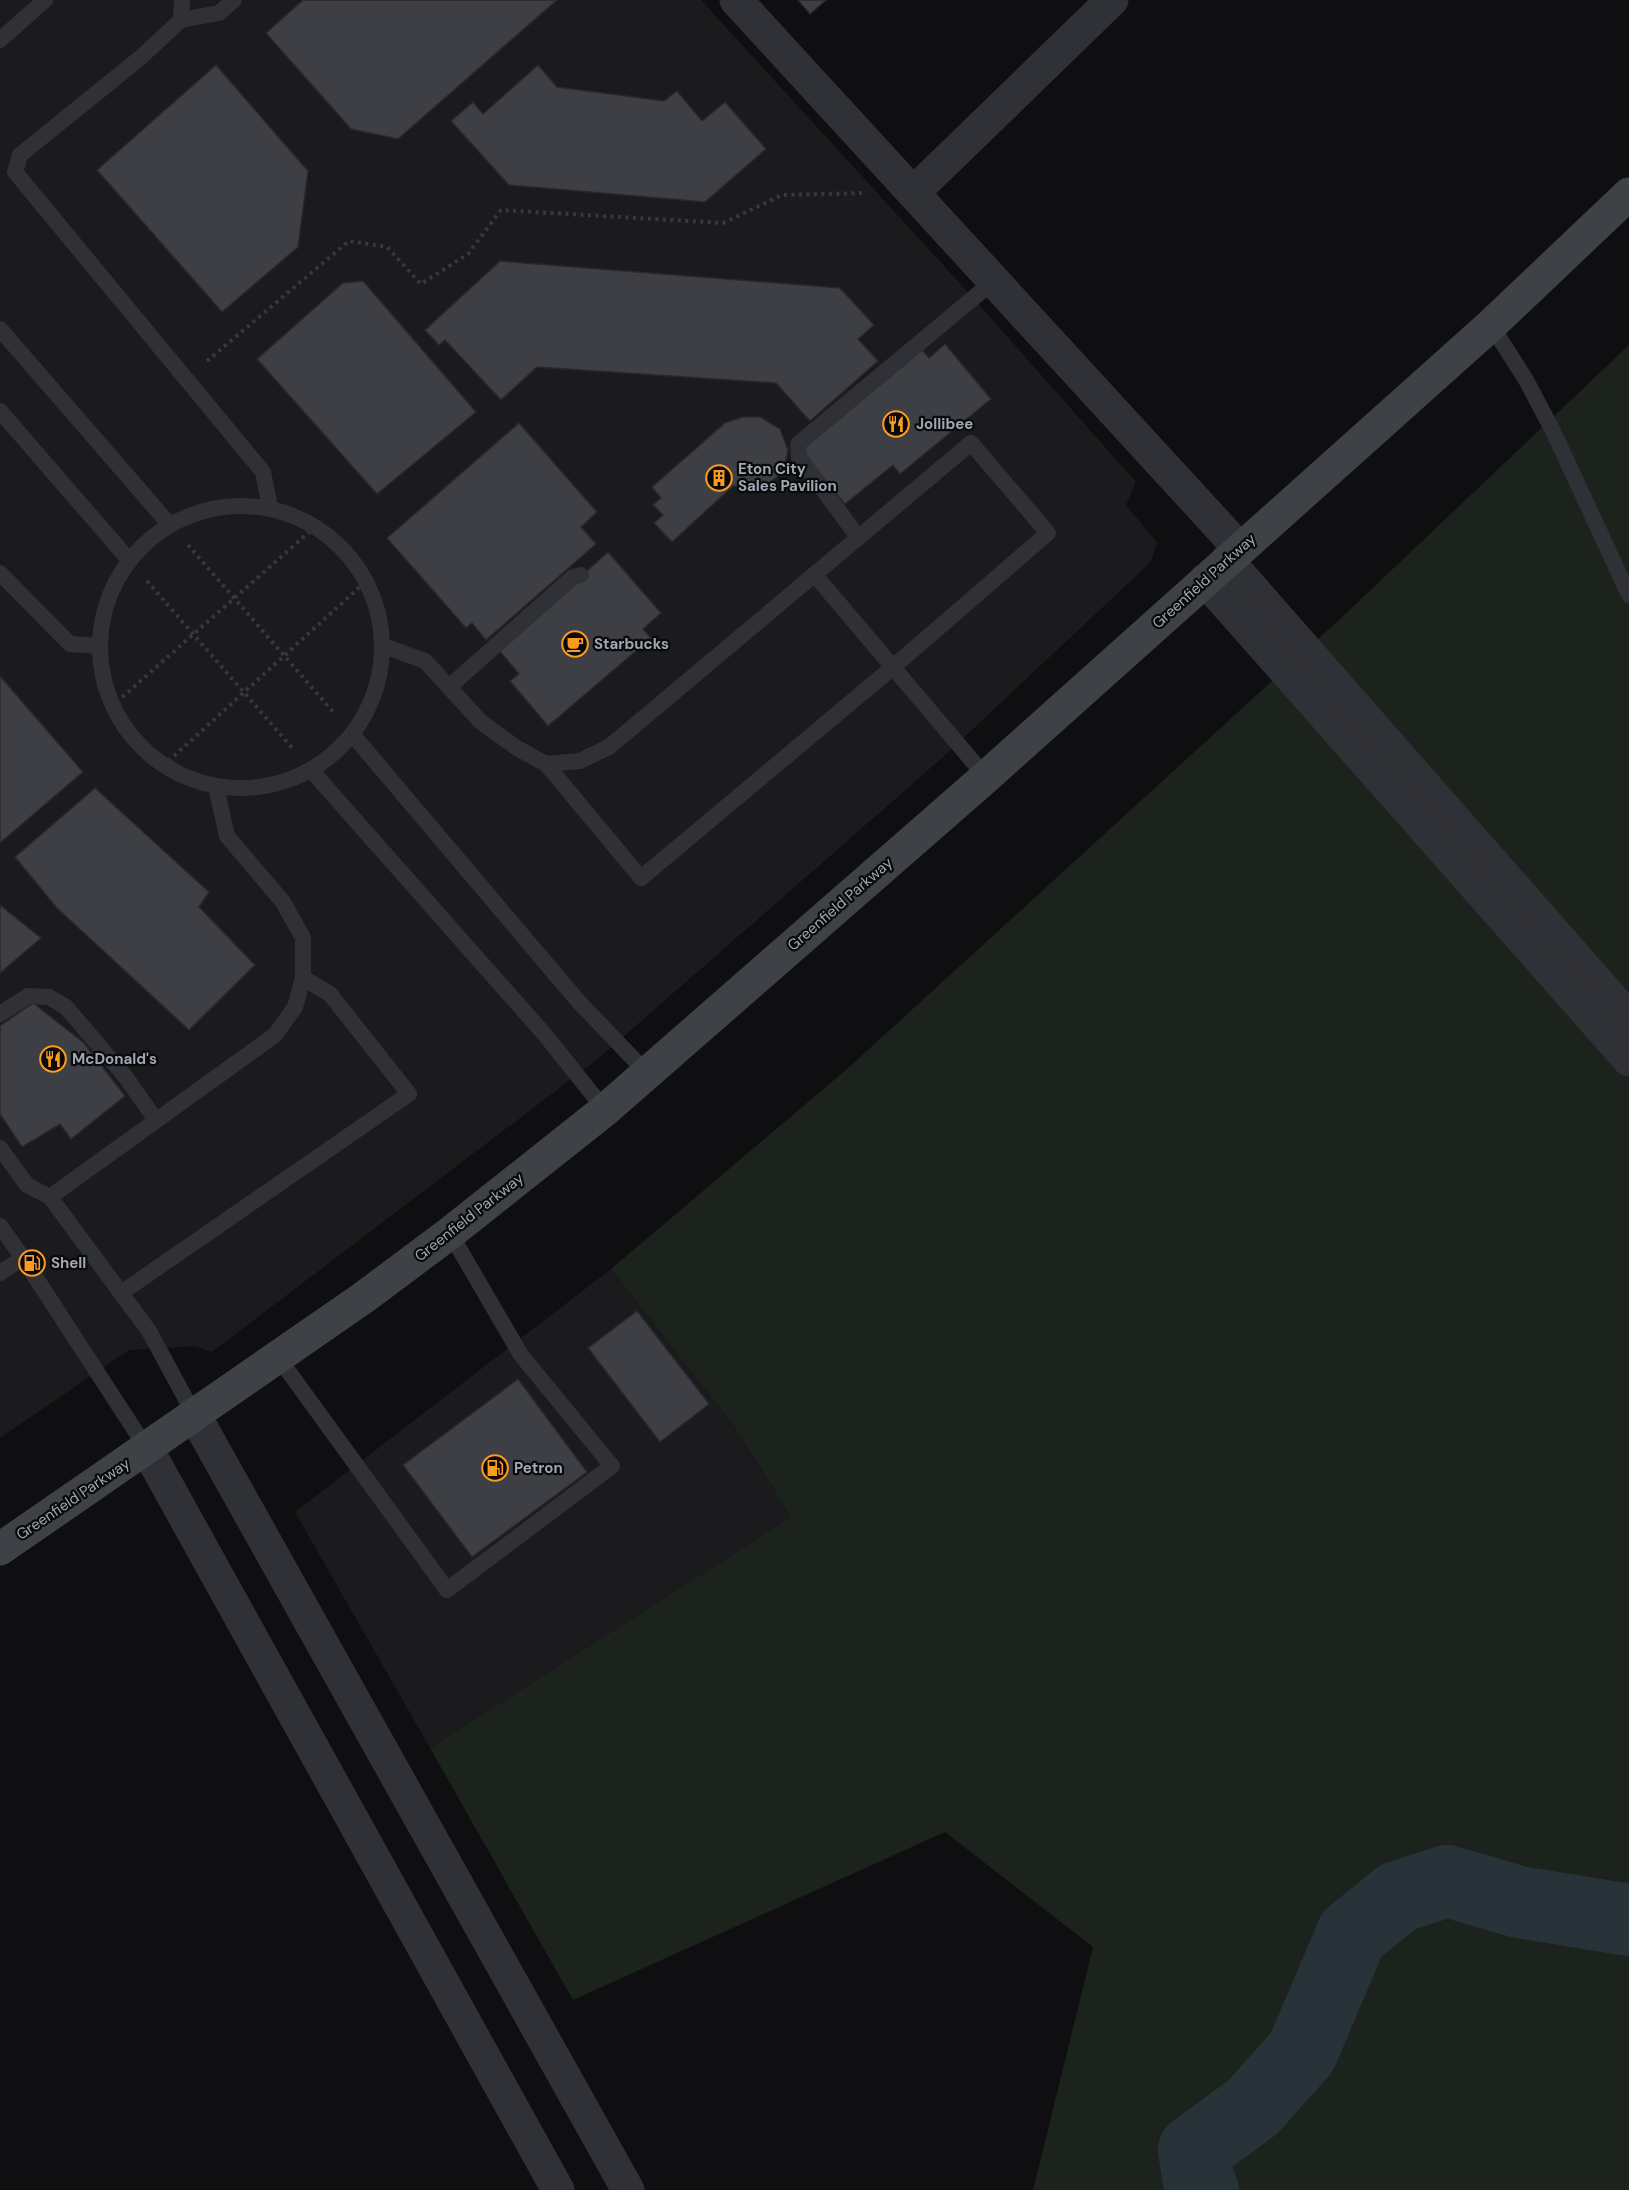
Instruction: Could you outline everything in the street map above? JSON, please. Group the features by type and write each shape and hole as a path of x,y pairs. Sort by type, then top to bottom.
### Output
{"main road":[{"name":"Greenfield Parkway","path":"0,1549 363,1298 450,1233 606,1110 646,1072 986,777 1491,325 1629,194"}],"street":[{"path":"736,0 995,280 1629,1060"},
{"path":"914,192 1112,0"},
{"path":"1224,563 1629,1018"},
{"path":"195,1416 628,2190"},
{"path":"147,1449 558,2190"}],"lane":[{"path":"0,40 45,0"},
{"path":"181,20 182,0"},
{"path":"234,0 219,13 181,20 140,58 20,155 15,172 263,472 270,507"},
{"path":"858,537 799,457 798,444 995,280"},
{"path":"1491,325 1526,380 1553,431 1629,595"},
{"path":"0,329 170,525"},
{"path":"0,411 129,560"},
{"path":"384,646 425,661 481,722 546,764 641,878 892,668 1048,533 971,443 609,747 580,761 546,764"},
{"path":"242,504 270,507 291,514 315,527 363,584 381,621 384,646 382,674 374,700 352,734 343,746 311,770 270,785 242,788 193,783 163,766 111,707 102,674 99,646 102,619 110,592 129,560 141,546 170,525 187,515 214,507 242,504"},
{"path":"0,573 70,644 99,646"},
{"path":"814,574 986,777"},
{"path":"449,687 573,577 581,575"},
{"path":"352,734 578,1001 646,1072"},
{"path":"311,770 546,1036 606,1110"},
{"path":"50,1197 275,1035 295,1007 303,978 303,938 284,902 227,836 216,787"},
{"path":"121,1293 409,1094 330,994 303,978"},
{"path":"0,1014 28,996 49,997 66,1007 125,1076 156,1120"},
{"path":"0,1148 27,1185 50,1197 149,1331 195,1416"},
{"path":"0,1226 147,1449"},
{"path":"278,1357 447,1590 612,1466 521,1355 450,1233"},
{"path":"0,1273 23,1258"}],"path":[{"path":"186,379 349,241 387,247 422,284 468,254 501,210 723,223 782,195 914,192"},
{"path":"170,525 352,734"},
{"path":"111,707 315,527"},
{"path":"129,560 311,770"},
{"path":"163,766 363,584"}],"shaded area":[{"path":"0,0 701,0 966,290 1136,482 1126,505 1157,542 1151,562 942,758 599,1058 212,1352 195,1346 129,1350 0,1438"},
{"path":"1629,345 1629,2190 1033,2190 1093,1947 945,1832 573,2000 430,1748 791,1517 736,1429 611,1269 847,1069 1340,619"},
{"name":"Petron","path":"611,1269 736,1429 791,1517 430,1748 295,1512"}],"building":[{"path":"303,0 557,0 398,139 351,129 266,33"},
{"path":"798,0 826,0 810,14"},
{"path":"216,65 308,171 298,247 222,312 97,170"},
{"path":"538,65 557,87 664,101 677,91 702,121 725,102 766,149 705,202 509,185 451,121 473,102 483,114"},
{"path":"500,261 840,288 874,325 858,339 878,361 810,421 776,383 537,367 501,400 445,340 439,345 425,330"},
{"path":"363,281 476,412 377,494 257,359 343,283"},
{"name":"Jollibee","path":"945,344 991,399 900,474 893,465 845,504 800,450 922,350 929,358"},
{"name":"Eton City Sales Pavilion","path":"743,417 760,417 780,429 788,450 783,472 768,484 752,487 733,486 672,542 654,523 663,515 653,505 661,498 652,487 725,423"},
{"path":"519,423 597,512 581,527 596,544 486,640 472,623 466,628 387,538"},
{"name":"Starbucks","path":"608,552 661,613 643,629 651,638 548,726 510,681 519,674 499,650"},
{"path":"0,676 83,772 1,842 0,842"},
{"path":"95,788 209,892 199,907 255,965 189,1030 57,908 15,857"},
{"path":"0,905 41,938 0,973"},
{"path":"33,1003 84,1043 125,1096 71,1139 60,1124 22,1147 0,1114 0,1026"},
{"path":"637,1311 709,1404 660,1442 588,1348"},
{"name":"Petron","path":"518,1379 587,1472 472,1557 403,1465"}],"waterway":[{"path":"1203,2190 1200,2188 1194,2150 1253,2107 1302,2052 1352,1934 1398,1897 1447,1881 1519,1902 1629,1920"}],"place":[{"name":"Jollibee","path":"896,424"},
{"name":"Eton City Sales Pavilion","path":"719,478"},
{"name":"Starbucks","path":"575,644"},
{"name":"McDonald's","path":"53,1059"},
{"name":"Shell","path":"32,1263"},
{"name":"Petron","path":"495,1468"}]}
